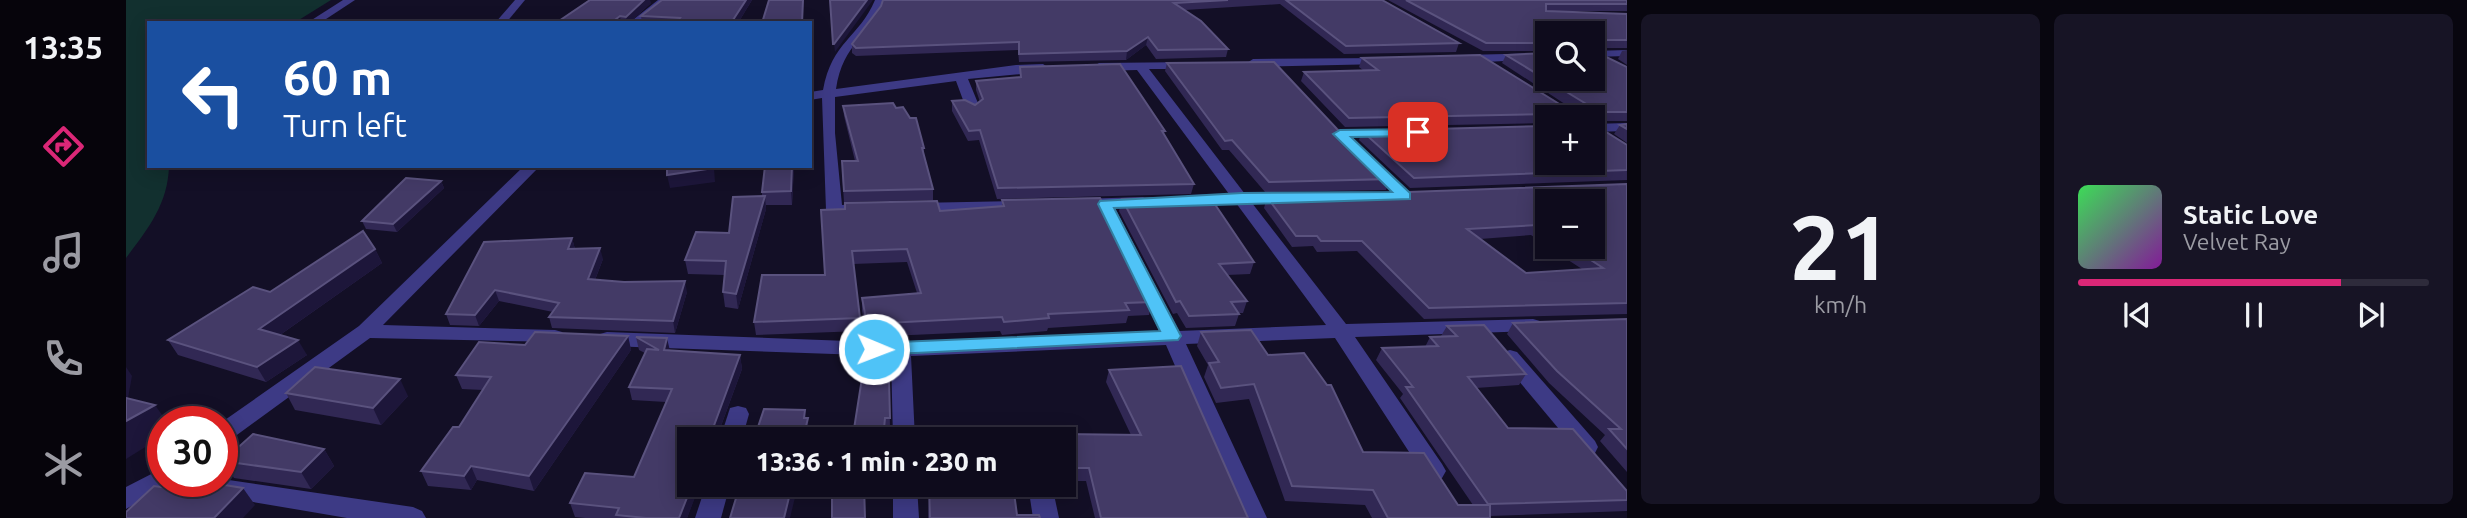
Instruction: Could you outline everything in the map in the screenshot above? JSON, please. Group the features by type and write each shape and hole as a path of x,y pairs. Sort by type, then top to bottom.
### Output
{"street":[{"path":"315,21 349,0"},
{"path":"502,21 520,0"},
{"path":"638,21 664,0"},
{"path":"874,209 834,210 828,94 842,50 849,39 876,13 880,0"},
{"path":"1457,45 1504,73"},
{"path":"1605,54 1627,53"},
{"path":"1453,59 1535,56"},
{"path":"1234,64 1279,68 1398,60"},
{"path":"1605,60 1616,66"},
{"path":"1085,67 1207,64"},
{"path":"1140,66 1341,331 1449,495"},
{"path":"812,96 1016,69 1057,68"},
{"path":"961,77 973,108"},
{"path":"1605,128 1627,127"},
{"path":"1378,196 1412,196 1335,129 1395,133"},
{"path":"1605,137 1615,144"},
{"path":"238,423 366,331 531,168"},
{"path":"1064,205 1310,197"},
{"path":"1105,204 1172,336 1254,518"},
{"path":"901,208 1037,205"},
{"path":"366,331 901,350 1172,336 1549,325"},
{"path":"1485,327 1600,462"},
{"path":"901,350 904,427"},
{"path":"734,427 738,414"},
{"path":"126,499 147,488"},
{"path":"238,491 412,518"},
{"path":"708,518 714,497"},
{"path":"905,497 906,518"},
{"path":"1042,497 1046,518"}],"green space":[{"path":"126,0 331,0 297,21 147,21 147,168 169,168 168,180 161,204 126,258"}],"building":[{"path":"590,0 644,0 626,17 620,16 614,21 559,21"},
{"path":"662,0 746,0 732,21 678,21 680,18 641,16"},
{"path":"769,0 803,0 802,21 763,21"},
{"path":"830,0 867,0 834,44 833,44"},
{"path":"883,0 1228,0 1174,3 1201,21 1228,49 1158,50 1148,37 1127,51 1019,54 1019,42 856,48 852,44"},
{"path":"1286,0 1382,0 1459,43 1346,46"},
{"path":"1406,0 1627,0 1627,4 1546,4 1546,11 1627,14 1627,40 1605,40 1605,21 1535,21 1535,43 1486,43"},
{"path":"1535,54 1535,73 1506,55"},
{"path":"1480,55 1561,105 1535,105 1535,114 1349,118 1304,72 1378,70 1362,58"},
{"path":"1605,56 1627,67 1627,112 1605,112 1605,105 1588,105 1565,91 1605,91"},
{"path":"1274,62 1337,129 1390,179 1269,182 1232,140 1225,141 1167,63"},
{"path":"1120,64 1165,131 1162,131 1194,184 998,188 980,130 969,131 952,101 965,100 975,105 983,99 976,81 1021,77 1020,67"},
{"path":"893,103 896,108 903,107 910,118 916,118 933,189 844,191 842,161 858,161 843,106"},
{"path":"1535,126 1535,173 1414,178 1362,131"},
{"path":"1605,131 1627,145 1627,170 1605,171"},
{"path":"667,168 714,168 667,175"},
{"path":"765,168 792,168 791,191 762,192"},
{"path":"406,178 441,181 393,224 362,221"},
{"path":"1627,184 1627,303 1429,308 1362,241 1321,241 1317,236 1296,236 1267,197"},
{"path":"765,196 736,294 723,292 726,261 685,260 696,232 729,233 733,197"},
{"path":"1210,197 1254,262 1219,264 1247,301 1231,302 1239,314 1189,316 1180,301 1176,302 1122,199"},
{"path":"1100,198 1152,302 1125,303 1129,310 1048,314 1049,318 1004,322 1002,317 867,324 862,298 921,293 907,249 852,251 860,318 754,322 762,275 825,275 821,210 845,209 845,203 937,201 940,211 1004,206 1002,200"},
{"path":"363,231 375,249 259,329 298,340 257,367 168,340 253,287 270,292"},
{"path":"572,238 568,249 600,248 588,279 624,282 685,281 673,321 549,317 559,303 495,290 475,315 446,314 484,242"},
{"path":"1627,319 1627,449 1609,429 1621,429 1557,371 1513,323"},
{"path":"1484,325 1526,374 1468,377 1508,428 1573,429 1627,491 1627,500 1488,504 1406,387 1413,387 1382,348 1438,346 1430,337 1457,336 1447,326"},
{"path":"1251,330 1268,355 1304,353 1327,385 1331,385 1363,452 1424,453 1458,505 1490,505 1490,518 1388,518 1373,490 1292,486 1254,384 1221,388 1209,363 1219,362 1201,332"},
{"path":"535,332 628,336 529,476 471,466 464,476 421,471 453,427 459,427 491,377 456,375 479,342 525,345"},
{"path":"636,337 667,338 664,350 740,355 713,427 677,427 677,497 687,497 679,518 616,515 619,508 570,503 585,473 634,477 672,389 629,387 647,349 659,350"},
{"path":"1181,366 1248,518 1101,518 1089,468 1076,468 1076,434 1141,435 1109,370"},
{"path":"315,367 400,379 373,408 286,393"},
{"path":"862,378 889,380 890,418 885,418 884,427 854,427"},
{"path":"126,398 155,405 147,406 147,409 126,421"},
{"path":"764,409 805,410 804,418 808,418 806,427 758,427"},
{"path":"253,434 324,449 301,472 238,463 238,448"},
{"path":"147,492 147,497 234,497 214,518 126,518 126,512"},
{"path":"736,497 789,497 784,518 730,518"},
{"path":"832,497 864,497 865,518 832,518"},
{"path":"929,497 1015,497 1017,515 1039,515 1040,518 930,518"}],"route":[{"path":"874,349 901,350 1172,336 1105,204 1242,198 1405,196 1340,134 1418,132"}]}
